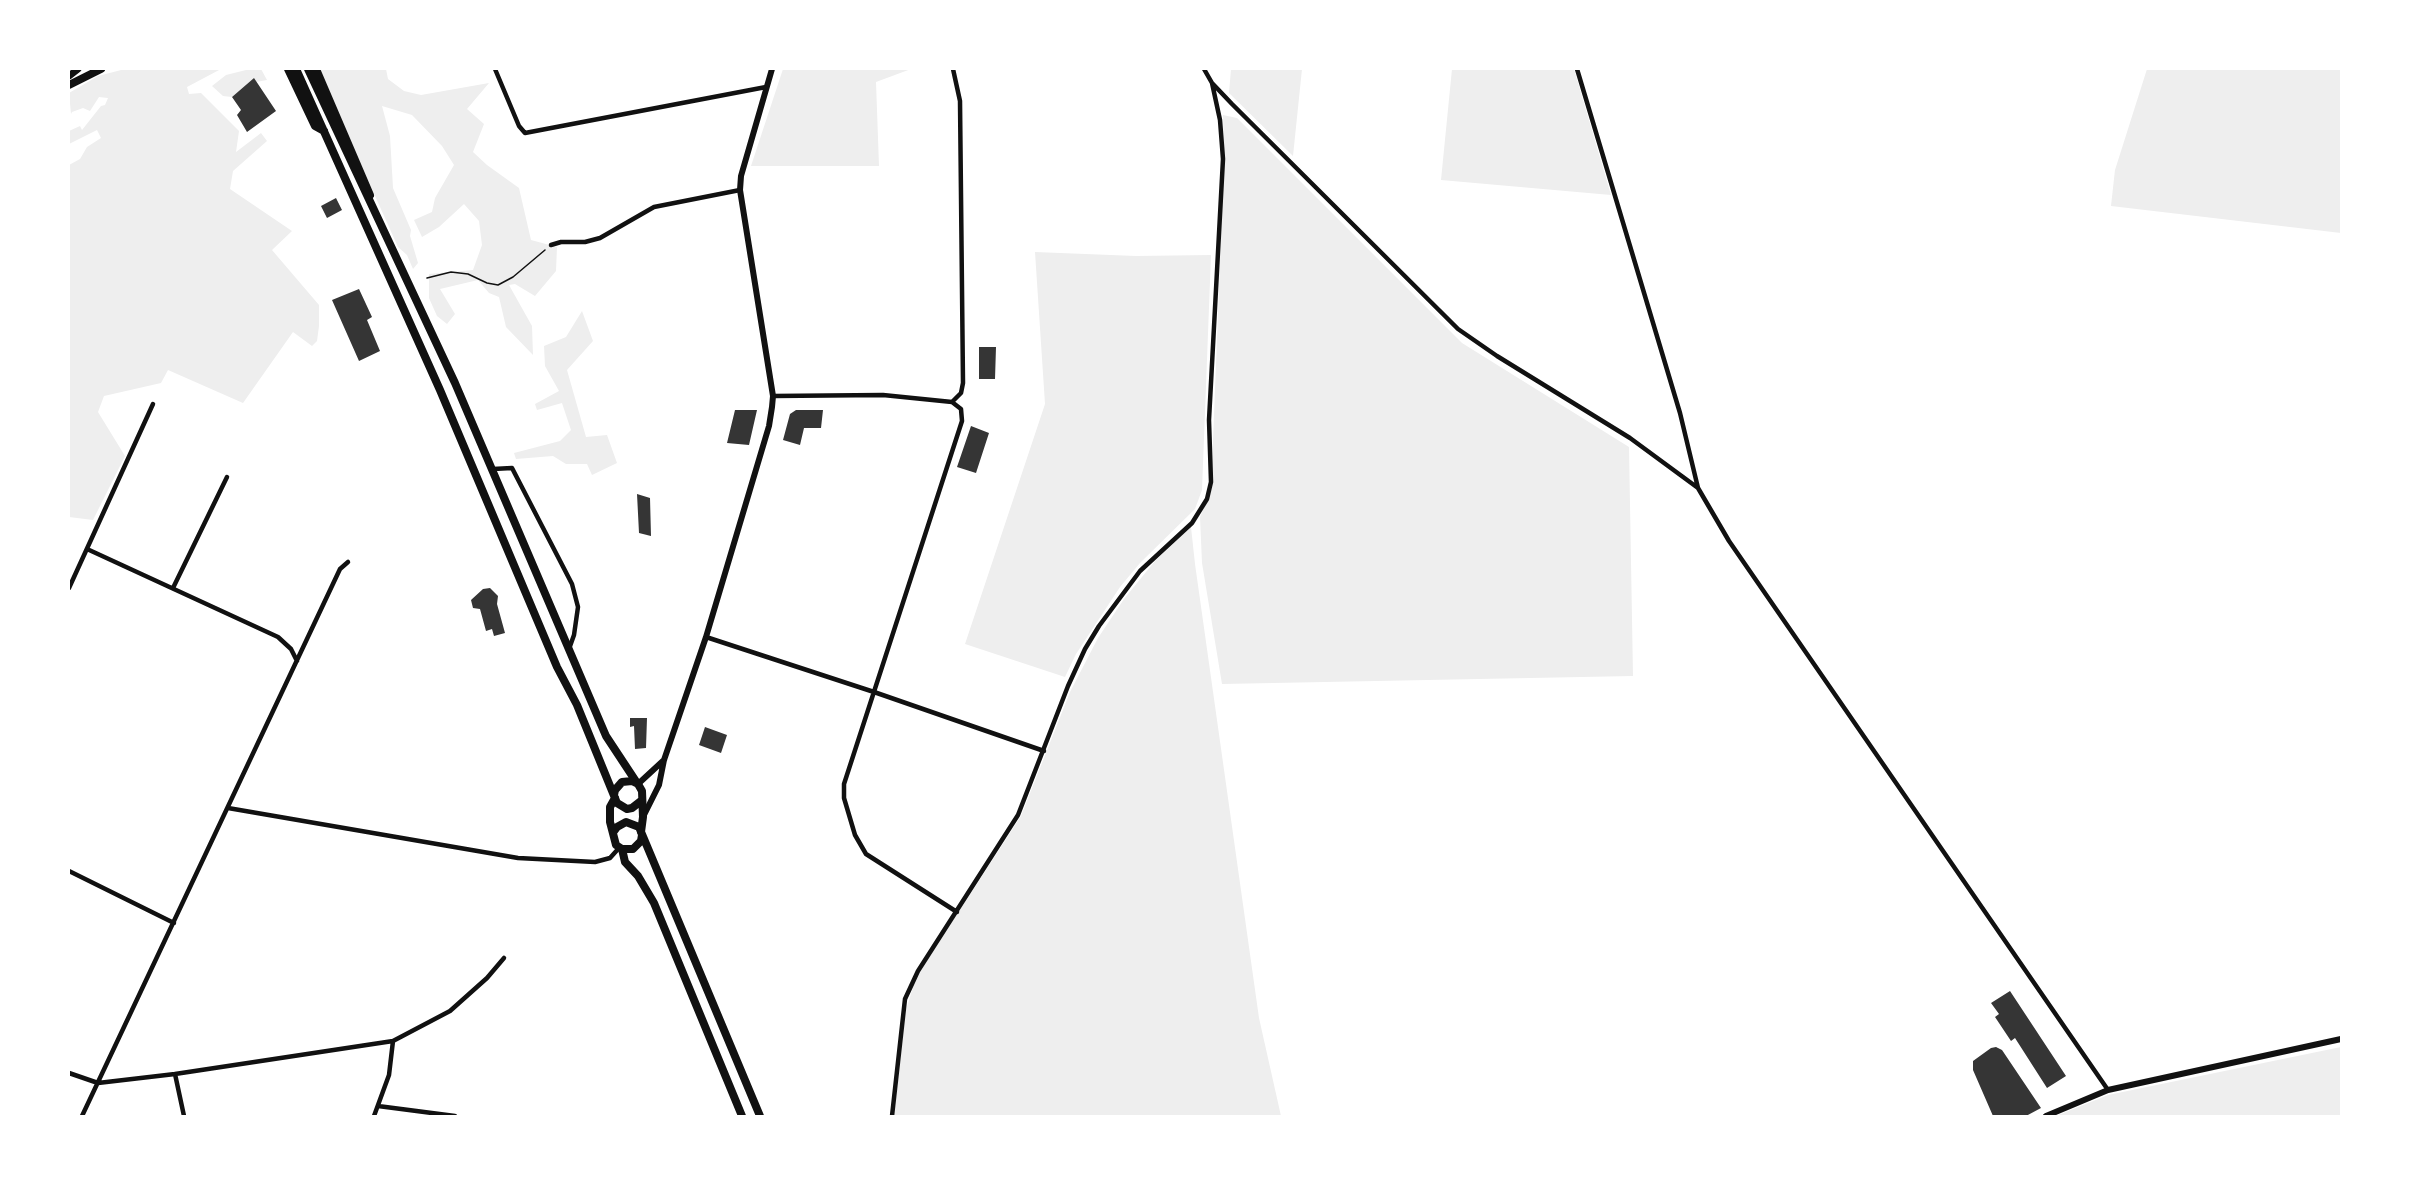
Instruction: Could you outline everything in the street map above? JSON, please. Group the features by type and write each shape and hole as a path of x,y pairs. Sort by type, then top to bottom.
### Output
{"main road":[{"path":"69,76 78,69"},
{"path":"69,86 101,69"},
{"path":"288,69 315,126 324,130"},
{"path":"296,69 443,399 557,668 577,705 617,803 627,809 637,806 641,800"},
{"path":"308,69 362,188 376,211"},
{"path":"316,69 376,211 493,469 606,736 642,791 643,817 638,846 627,851 620,849"},
{"path":"638,784 627,780 615,790 610,807 614,841 625,862 638,876 654,903 742,1116"},
{"path":"614,831 617,826 626,822 636,825 641,834 760,1116"}],"street":[{"path":"495,69 519,126 525,133 766,87"},
{"path":"643,817 665,765 664,760 706,637 769,426 773,396 740,190 741,176 772,69"},
{"path":"952,402 961,393 963,383 960,101 953,69"},
{"path":"1204,69 1212,83 1458,329 1497,356 1630,438 1698,488"},
{"path":"1577,69 1680,412 1698,488 1729,541 2108,1090"},
{"path":"892,1116 905,999 918,971 1018,815 1068,687 1085,649 1099,626 1140,571 1199,514 1207,499 1211,482 1209,420 1223,159 1220,120 1212,83"},
{"path":"551,245 561,242 585,242 600,238 654,207 740,190"},
{"path":"773,396 883,395 952,402 962,409 962,421 844,784 844,798 855,835 866,854 957,912"},
{"path":"69,588 153,404"},
{"path":"493,469 512,468 572,584 578,607 574,635 569,649"},
{"path":"173,588 227,477"},
{"path":"87,549 278,637 291,649 297,661"},
{"path":"82,1116 340,569 348,562"},
{"path":"706,637 1044,751"},
{"path":"638,784 664,760"},
{"path":"641,800 655,793"},
{"path":"228,808 518,858 595,862 610,858 620,849"},
{"path":"69,871 174,923"},
{"path":"69,1073 98,1083 175,1074 393,1041 450,1011 487,978 504,958"},
{"path":"2046,1116 2108,1090 2341,1039"},
{"path":"374,1116 389,1075 393,1041"},
{"path":"175,1074 184,1116"},
{"path":"378,1106 455,1116"}],"path":[{"path":"427,278 451,272 468,274 487,283 498,285 513,277 551,245"}],"shaded area":[{"path":"125,69 221,69 187,87 189,94 201,93 239,131 236,152 261,133 267,141 233,171 230,189 292,231 272,250 319,305 319,326 317,341 312,346 293,332 243,403 168,370 161,383 104,396 98,412 125,456 93,520 69,517 69,165 80,159 87,147 101,138 97,130 69,144 69,131 80,126 82,130 101,106 105,105 108,98 99,97 90,111 83,108 71,114 69,93 98,76"},
{"path":"250,69 261,69 267,80 256,82 254,78 232,97 223,96 212,86 226,75"},
{"path":"318,69 386,69 388,79 404,91 421,95 489,83 467,109 484,124 473,152 519,188 531,240 557,247 556,271 535,296 515,284 509,285 532,326 533,355 506,327 499,297 489,293 478,280 440,289 455,314 447,324 437,316 429,298 429,274 473,270 482,245 479,221 464,204 439,227 422,237 414,220 432,212 435,198 454,165 442,146 412,115 382,106 390,136 393,188 411,230 410,236 418,263 413,269 407,255 398,247"},
{"path":"783,69 911,69 876,82 879,166 751,166"},
{"path":"1231,69 1302,69 1293,156 1229,93"},
{"path":"1452,69 1574,69 1611,195 1441,180"},
{"path":"2147,69 2341,69 2341,233 2111,206 2115,170"},
{"path":"1223,115 1237,118 1462,343 1629,447 1633,676 1222,684 1202,563 1200,517 1211,492 1224,159"},
{"path":"1035,252 1136,256 1211,255 1202,490 1195,509 1140,563 1120,587 1076,654 1065,677 965,644 1045,404"},
{"path":"582,311 593,341 567,370 586,437 607,435 617,463 592,475 587,464 566,464 553,456 516,459 514,453 560,441 571,430 562,403 537,410 535,404 559,391 545,366 544,346 566,337"},
{"path":"1191,527 1259,1018 1281,1116 894,1116 906,1010 913,987 923,967 1021,816 1070,692 1098,638 1124,599 1155,561"},
{"path":"2341,1047 2341,1116 2056,1116 2108,1095"}],"building":[{"path":"254,78 276,111 247,132 237,115 241,110 232,97"},
{"path":"336,198 342,210 327,218 321,206"},
{"path":"359,289 372,317 367,320 380,351 359,361 332,300"},
{"path":"979,347 996,347 995,379 979,379"},
{"path":"735,410 757,410 749,445 727,443"},
{"path":"796,410 823,410 821,428 804,428 800,445 783,440 790,414"},
{"path":"971,426 989,433 976,473 957,467"},
{"path":"637,494 650,498 651,536 639,533"},
{"path":"490,588 498,596 497,604 505,633 494,636 492,629 486,631 480,609 473,608 471,600 483,589"},
{"path":"630,718 647,718 646,748 635,749 634,726 630,727"},
{"path":"705,727 727,735 721,753 699,745"},
{"path":"2010,991 2066,1076 2047,1088 2015,1038 2011,1041 1995,1017 1999,1014 1991,1003"},
{"path":"1996,1047 2002,1050 2041,1108 2026,1116 1993,1116 1973,1070 1973,1061"}]}
